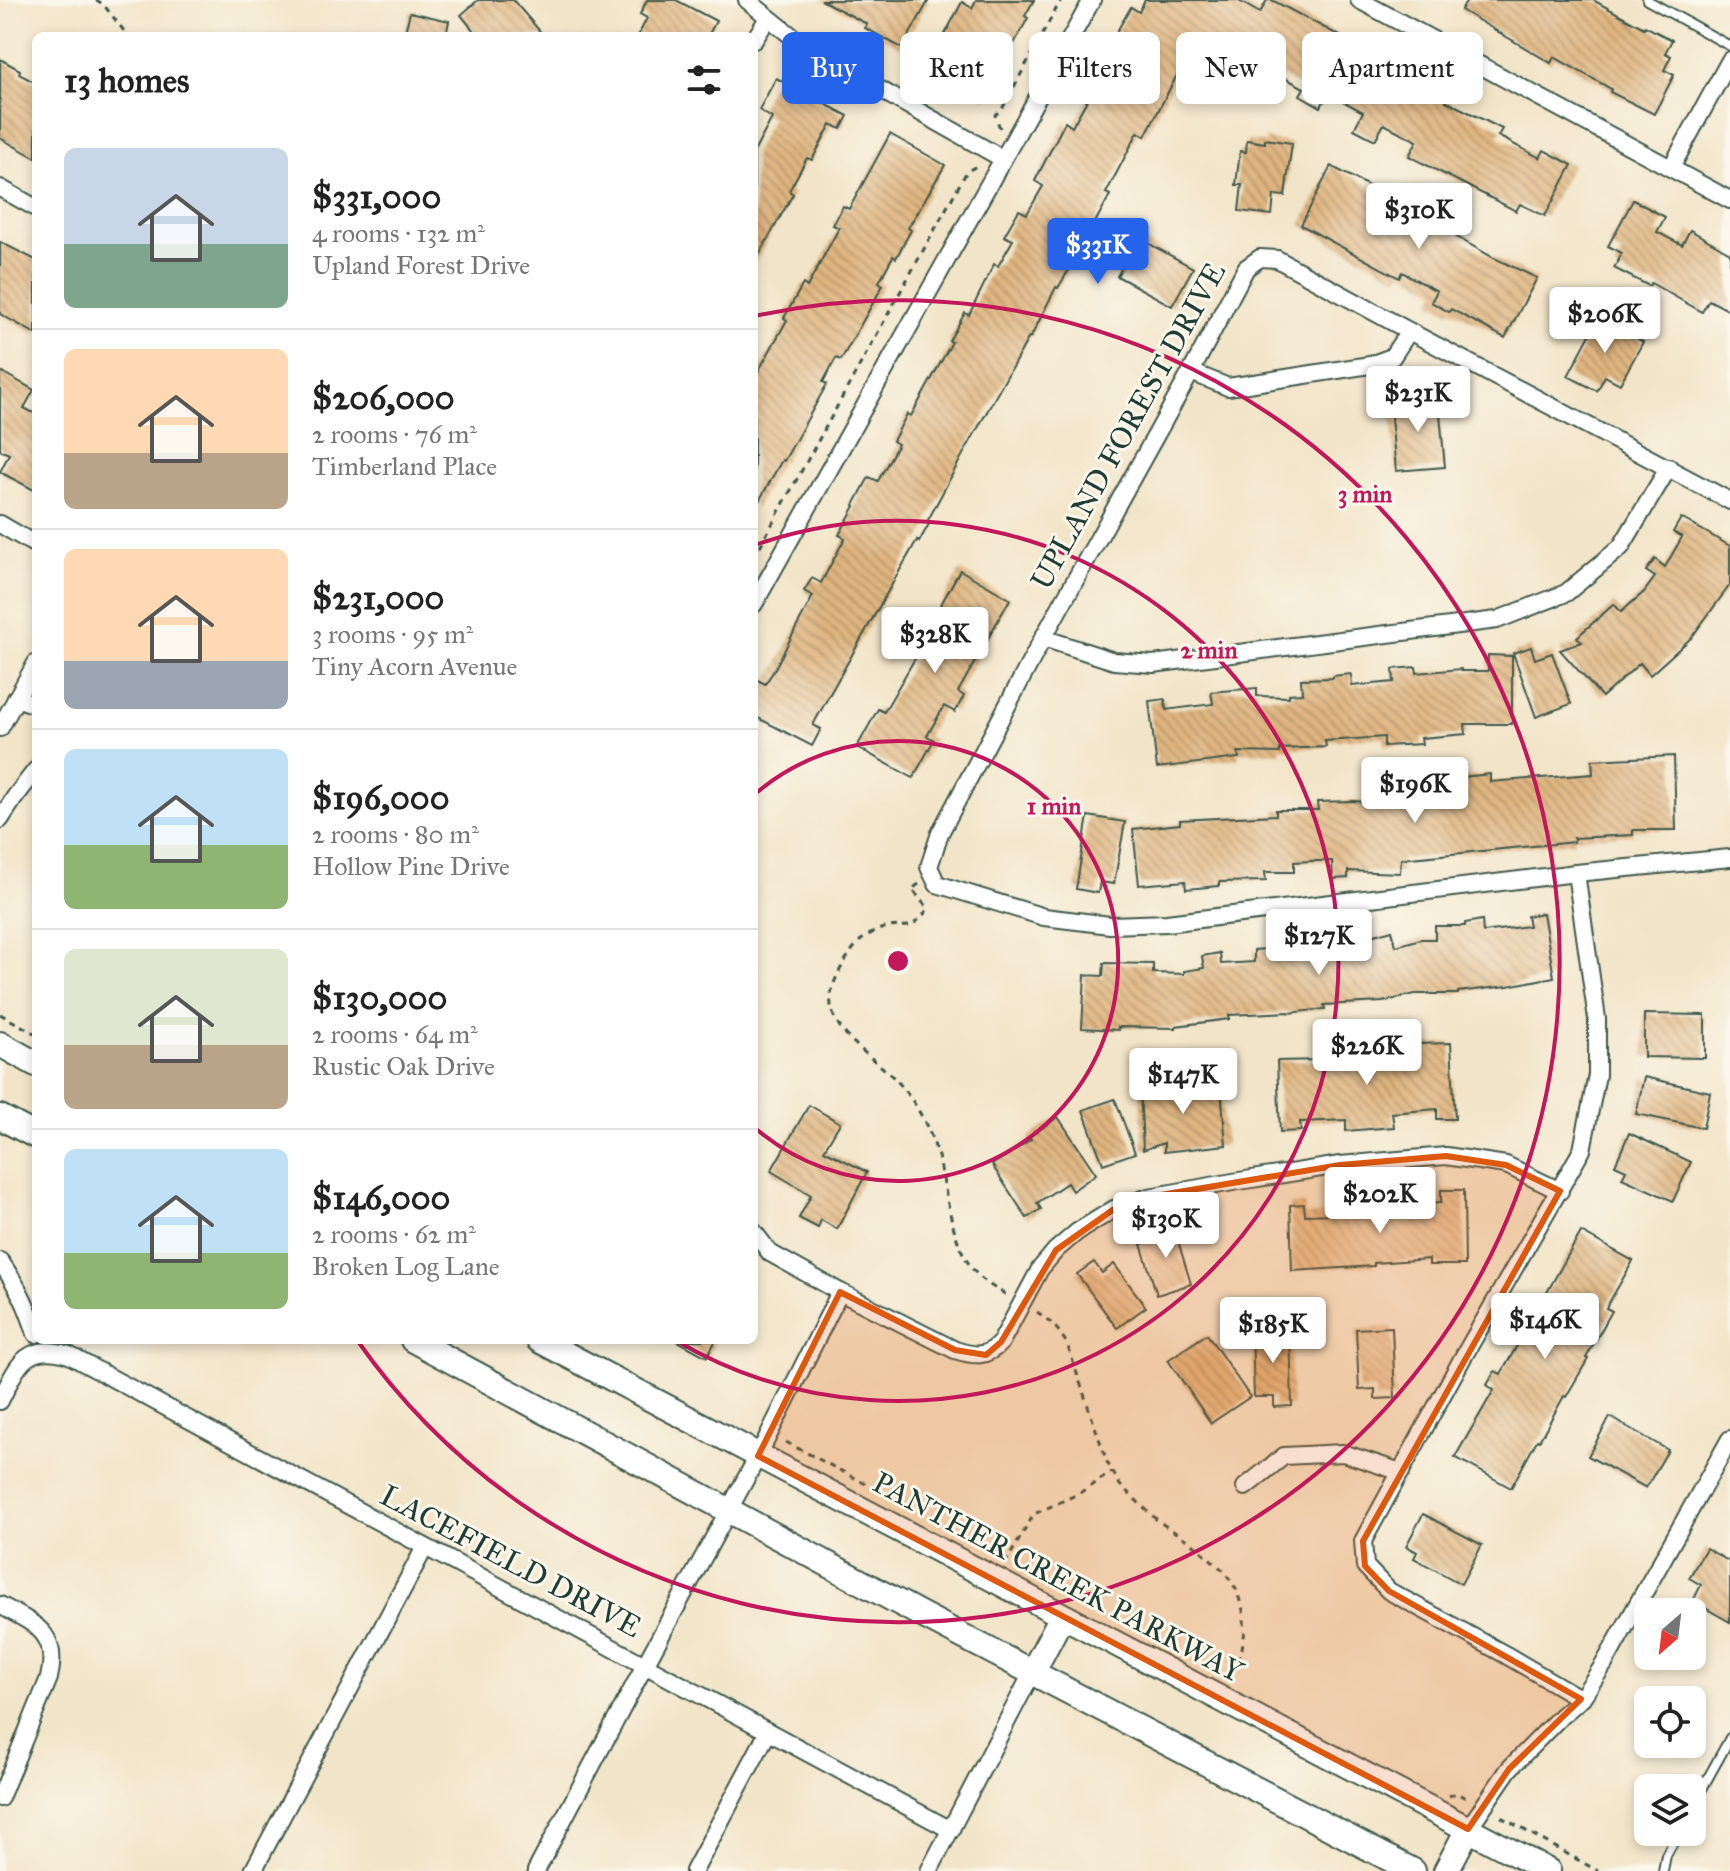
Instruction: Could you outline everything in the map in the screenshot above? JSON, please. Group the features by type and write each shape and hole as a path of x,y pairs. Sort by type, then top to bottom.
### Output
{"main road":[{"path":"0,1044 32,1062"},
{"path":"0,1117 32,1134"},
{"path":"420,1344 1032,1673 1413,1871"},
{"name":"PANTHER CREEK PARKWAY","path":"547,1344 1548,1871"},
{"path":"1032,1673 1062,1616"},
{"path":"1446,1871 1468,1829"}],"street":[{"path":"747,0 799,42 1003,159"},
{"path":"758,597 1092,0"},
{"path":"1359,0 1730,200"},
{"path":"758,34 768,18"},
{"path":"1671,168 1730,60"},
{"path":"0,188 32,206"},
{"name":"UPLAND FOREST DRIVE","path":"935,879 929,867 940,833 1246,268 1260,258 1277,259 1409,331"},
{"path":"1191,372 1228,387 1370,365 1392,357 1409,331 1730,501"},
{"path":"1043,638 1114,661 1153,664 1497,620 1566,593 1621,547 1669,467"},
{"path":"0,524 32,543"},
{"path":"0,728 32,670"},
{"path":"16,698 32,704"},
{"path":"0,820 32,775"},
{"path":"935,879 1044,917 1110,925 1167,923 1576,873 1730,858"},
{"path":"1576,873 1597,1019 1597,1075 1582,1150 1462,1359 1363,1541 1365,1566 1389,1591 1581,1699"},
{"path":"758,1237 770,1253 840,1292 955,1350 969,1355 986,1355 1001,1342 1040,1269 1056,1250 1077,1232 1114,1209 1149,1197 1340,1165 1446,1156 1506,1165 1560,1191"},
{"path":"0,1261 19,1288 32,1321"},
{"path":"536,1871 758,1456 840,1292"},
{"path":"0,1401 19,1365 36,1344"},
{"name":"LACEFIELD DRIVE","path":"42,1344 69,1355 951,1830"},
{"path":"1468,1829 1509,1769 1581,1699 1604,1664 1730,1439"},
{"path":"1245,1487 1284,1456 1343,1453 1401,1472"},
{"path":"253,1871 425,1547"},
{"path":"0,1605 36,1625 46,1635 52,1647 53,1663 49,1678 5,1771 0,1798"},
{"path":"929,1871 1032,1673"},
{"path":"694,1871 768,1732"}],"lane":[{"path":"1647,0 1730,46"},
{"path":"1706,1782 1730,1738"},
{"path":"1663,1871 1671,1846"}],"path":[{"path":"96,0 103,4 125,32"},
{"path":"1000,128 995,115 1002,109 1061,0"},
{"path":"758,550 967,171 980,164"},
{"path":"935,879 912,889 928,909 919,921 910,927 879,930 858,942 840,970 831,992 830,1006 838,1024 857,1047 894,1077 917,1110 936,1150 963,1254 979,1277 1048,1319 1067,1344 1107,1462 1120,1485 1158,1521 1196,1546 1225,1572 1236,1589 1243,1610 1245,1631 1241,1654 1227,1684"},
{"path":"0,1014 32,1032"},
{"path":"1003,1567 1034,1514 1078,1494 1112,1472"},
{"path":"1501,1817 1598,1871"}],"highlighted area":[{"path":"1446,1156 1506,1165 1560,1191 1363,1541 1365,1566 1389,1591 1581,1699 1509,1769 1468,1829 758,1456 840,1292 955,1350 986,1355 1001,1342 1056,1250 1114,1209 1149,1197 1340,1165"}],"building":[{"path":"478,0 513,0 541,32 475,32 461,15"},
{"path":"647,0 676,0 716,21 710,32 640,32 647,18 640,14"},
{"path":"821,0 929,0 911,32 900,32 900,47 884,38 884,32 865,28 867,24"},
{"path":"976,0 1034,0 1013,45 1013,32 946,32 962,2 972,8"},
{"path":"1145,0 1237,0 1260,13 1267,0 1272,0 1332,32 1302,32 1302,87 1286,79 1286,32 1176,32 1176,77 1145,136 1138,132 1106,193 1110,195 1070,268 1056,287 1031,337 961,458 927,522 929,524 813,725 821,729 812,746 758,718 758,680 765,684 773,672 813,596 804,591 812,578 821,583 845,538 839,535 869,477 878,481 898,444 893,441 907,414 911,416 965,313 969,315 994,264 998,266 1013,240 1004,236 1019,210 1027,214 1043,186 1035,181 1065,122 1072,127 1085,104 1160,104 1160,32 1117,32 1131,7 1139,12"},
{"path":"1467,0 1593,0 1672,40 1665,53 1671,56 1664,70 1674,75 1654,114 1610,92 1611,89 1554,57 1551,63 1461,10"},
{"path":"410,12 449,21 447,32 405,32"},
{"path":"0,59 32,81 32,156 0,138"},
{"path":"776,78 782,81 782,104 825,104 848,116 841,129 831,124 812,160 807,158 789,191 793,194 758,257 758,144 772,118 759,110"},
{"path":"1348,104 1452,104 1502,129 1498,136 1540,158 1544,150 1572,165 1545,216 1520,204 1516,211 1409,156 1417,141 1384,124 1375,140 1354,129 1363,112"},
{"path":"890,134 945,165 908,228 911,230 896,258 893,256 879,282 883,285 841,360 836,358 823,382 827,384 758,503 758,372 803,284 807,287 839,228 833,225 843,206 849,209"},
{"path":"1265,139 1292,143 1285,196 1274,195 1272,215 1239,211 1242,185 1236,185 1240,151 1246,152 1247,140 1265,143"},
{"path":"1331,166 1457,233 1455,236 1494,258 1537,278 1505,338 1451,309 1449,312 1431,302 1437,291 1402,272 1399,278 1301,225"},
{"path":"1633,200 1665,217 1657,232 1682,245 1690,230 1730,253 1730,311 1709,300 1702,312 1651,283 1649,286 1614,268 1622,253 1608,246"},
{"path":"1139,238 1193,268 1172,306 1117,276"},
{"path":"0,242 32,258 32,332 0,314"},
{"path":"1601,314 1643,342 1620,384 1605,376 1597,391 1568,376"},
{"path":"0,371 32,389 24,408 32,412 32,489 0,472 9,454 0,450"},
{"path":"1438,393 1445,467 1396,471 1390,406 1409,405 1408,396"},
{"path":"1681,518 1730,546 1730,585 1691,638 1650,675 1640,663 1602,697 1560,650 1582,642 1577,637 1614,604 1621,612 1644,592 1655,577 1646,571 1655,559 1665,567 1682,537 1673,532"},
{"path":"960,570 1010,599 958,692 964,696 955,712 944,706 927,736 934,740 913,778 857,747 878,709 884,712 943,610 939,608"},
{"path":"1531,647 1535,659 1552,653 1571,704 1536,717 1513,653"},
{"path":"1488,655 1512,656 1512,724 1465,724 1466,734 1421,738 1422,744 1384,746 1384,737 1325,741 1326,747 1280,749 1280,753 1238,752 1239,758 1157,768 1149,701 1165,699 1166,710 1213,704 1211,692 1257,688 1257,696 1289,697 1289,694 1302,693 1301,679 1351,674 1352,686 1394,682 1393,669 1416,667 1417,673 1461,669 1488,671"},
{"path":"1674,756 1676,830 1633,830 1633,835 1574,838 1574,842 1401,859 1400,873 1348,871 1348,878 1333,879 1332,861 1311,861 1294,862 1294,872 1265,872 1266,881 1219,882 1219,886 1186,889 1185,881 1139,885 1133,829 1180,824 1180,820 1276,815 1276,810 1318,810 1317,802 1385,803 1385,795 1408,796 1407,784 1453,781 1453,778 1490,774 1490,782 1593,774 1592,760"},
{"path":"1088,816 1125,822 1114,884 1100,882 1098,893 1076,889"},
{"path":"1543,913 1554,977 1458,994 1415,994 1382,1002 1324,1005 1325,1009 1229,1015 1229,1019 1176,1028 1082,1028 1085,975 1103,976 1104,963 1153,964 1153,973 1184,974 1184,971 1204,968 1202,956 1220,953 1221,964 1254,962 1254,950 1298,943 1300,955 1346,950 1345,937 1371,936 1392,930 1396,946 1421,939 1435,939 1435,926 1465,926 1465,923 1482,920 1483,932 1529,926 1527,916"},
{"path":"1644,1014 1705,1015 1705,1058 1644,1057"},
{"path":"1451,1043 1455,1119 1437,1119 1437,1109 1392,1113 1394,1127 1346,1131 1346,1120 1300,1122 1301,1131 1280,1132 1277,1061 1322,1060 1322,1056 1417,1047 1417,1044"},
{"path":"1644,1077 1710,1092 1703,1128 1636,1114"},
{"path":"1220,1078 1226,1145 1164,1152 1164,1143 1143,1150 1140,1088 1186,1086 1186,1081"},
{"path":"1115,1099 1135,1153 1103,1164 1083,1110"},
{"path":"809,1105 840,1123 824,1150 867,1172 837,1229 821,1220 818,1228 799,1218 811,1195 771,1171"},
{"path":"1058,1117 1096,1174 1072,1191 1067,1183 1037,1203 1041,1209 1027,1218 992,1165"},
{"path":"1629,1133 1691,1162 1673,1201 1622,1178 1626,1170 1615,1165"},
{"path":"1441,1190 1464,1190 1465,1265 1429,1265 1429,1259 1292,1271 1290,1205 1304,1204 1305,1215 1351,1211 1351,1198 1372,1198 1372,1209 1429,1206 1429,1203 1441,1202"},
{"path":"1172,1221 1191,1284 1157,1295 1141,1244 1156,1240 1152,1228"},
{"path":"1581,1232 1633,1261 1606,1308 1612,1311 1588,1359 1511,1488 1455,1457 1494,1390 1487,1385 1495,1371 1501,1374"},
{"path":"1094,1262 1102,1273 1114,1264 1146,1307 1117,1328 1077,1274"},
{"path":"1392,1327 1395,1398 1375,1399 1375,1389 1359,1390 1356,1329"},
{"path":"1290,1328 1292,1406 1274,1407 1274,1397 1254,1397 1252,1329"},
{"path":"1207,1334 1250,1397 1211,1423 1168,1360"},
{"path":"683,1344 714,1344 707,1357"},
{"path":"1610,1417 1668,1450 1646,1488 1588,1456"},
{"path":"1423,1514 1482,1545 1461,1584 1414,1558 1417,1552 1406,1546"},
{"path":"1706,1548 1730,1562 1730,1622 1706,1608 1706,1598 1694,1598 1701,1585 1689,1578"}]}
